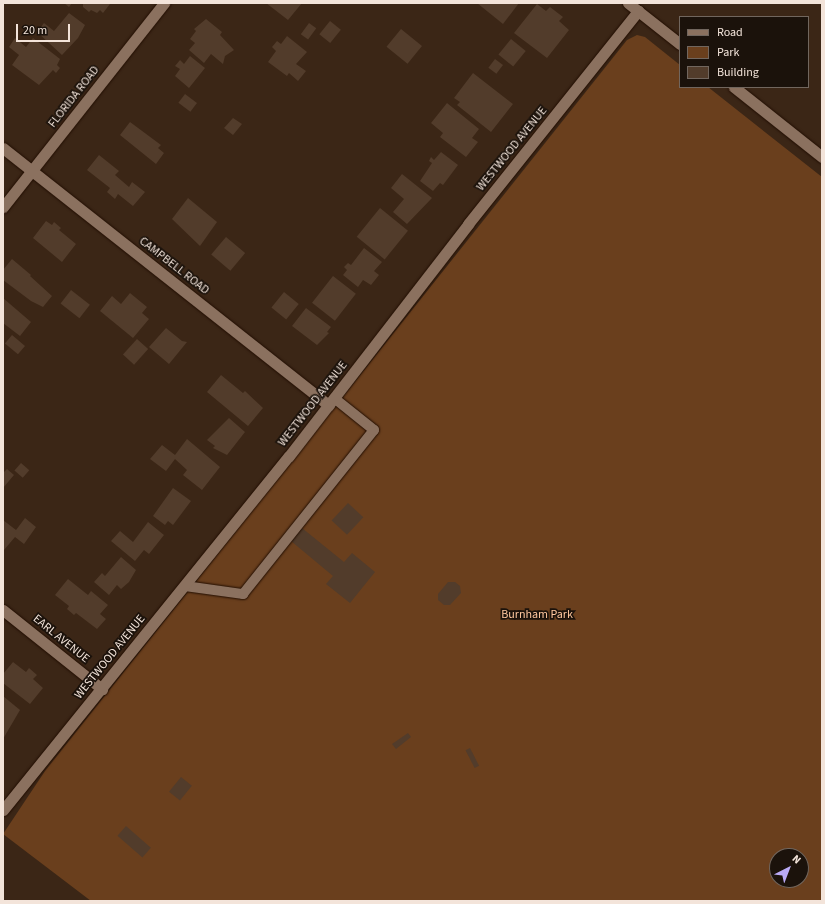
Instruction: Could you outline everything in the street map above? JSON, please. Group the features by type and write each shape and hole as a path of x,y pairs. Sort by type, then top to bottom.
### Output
{"street":[{"name":"FLORIDA ROAD","path":"3,208 164,3"},
{"path":"628,3 679,43"},
{"name":"WESTWOOD AVENUE","path":"3,810 185,586 468,224 638,11"},
{"path":"735,88 822,157"},
{"name":"CAMPBELL ROAD","path":"3,148 331,401"},
{"name":"EARL AVENUE","path":"3,610 102,689"}],"lane":[{"path":"185,586 243,594 374,430 331,401"}],"green space":[{"name":"Burnham Park","path":"637,35 645,37 679,64 679,88 709,88 822,177 822,901 91,901 3,834 45,771 627,40"}],"building":[{"path":"64,3 72,3 69,7"},
{"path":"83,3 110,4 103,13 100,10 97,13 91,10 89,12 83,7"},
{"path":"266,3 302,3 288,20"},
{"path":"477,3 519,3 503,24"},
{"path":"537,4 546,11 550,7 563,17 559,21 569,30 547,58 514,33"},
{"path":"69,13 85,25 78,38 62,55 37,32 44,23 54,31"},
{"path":"206,19 222,32 220,35 234,50 225,56 223,64 211,54 204,63 189,50 195,43 190,39 196,31 194,29"},
{"path":"330,21 341,30 330,43 319,34"},
{"path":"309,23 316,28 308,40 301,34"},
{"path":"401,29 422,46 408,64 387,47"},
{"path":"287,36 307,52 296,64 306,71 298,81 289,73 287,76 268,62 276,51 272,47 277,41 281,44"},
{"path":"15,38 26,47 33,38 60,59 57,65 60,68 56,73 53,70 39,85 12,65 19,55 9,47"},
{"path":"511,39 526,51 513,67 498,55"},
{"path":"190,56 205,68 189,88 175,76 180,69 175,66 180,60 184,64"},
{"path":"495,59 503,65 496,74 488,68"},
{"path":"473,73 513,104 491,132 457,105 460,102 454,98"},
{"path":"185,94 197,103 190,112 178,103"},
{"path":"447,103 479,129 472,138 478,142 466,157 440,137 443,133 431,123"},
{"path":"233,118 242,124 233,135 224,128"},
{"path":"130,122 161,145 158,148 164,153 156,164 120,135"},
{"path":"441,152 458,165 443,185 440,183 433,191 420,181 432,163 429,161 431,157 434,160"},
{"path":"99,155 119,171 115,175 129,187 132,182 145,192 133,206 118,194 115,199 107,192 110,188 87,170"},
{"path":"402,174 432,198 407,224 393,212 404,199 391,188"},
{"path":"188,198 217,222 200,246 172,219"},
{"path":"380,208 408,231 385,259 357,237"},
{"path":"46,221 52,225 54,222 61,228 59,230 76,244 62,262 33,238"},
{"path":"226,237 245,253 230,271 211,255"},
{"path":"364,248 382,262 374,271 379,275 371,285 363,280 358,287 343,275 347,270 344,267 348,263 351,265"},
{"path":"12,259 52,296 43,307 31,301 3,280 3,270"},
{"path":"333,276 356,294 335,321 312,303"},
{"path":"71,290 90,305 79,318 61,303"},
{"path":"284,292 299,304 286,320 271,308"},
{"path":"130,293 147,307 142,313 149,319 133,338 100,311 112,296 121,304"},
{"path":"3,298 31,322 20,336 3,323"},
{"path":"306,308 331,327 327,332 329,333 317,345 292,326"},
{"path":"166,328 182,341 187,342 169,364 149,347"},
{"path":"12,335 25,346 18,354 5,343"},
{"path":"137,339 148,349 134,365 123,355"},
{"path":"221,375 243,393 245,391 263,408 248,426 207,392"},
{"path":"229,418 245,432 227,455 213,448 215,446 207,440"},
{"path":"187,439 220,467 202,490 183,475 187,470 175,459 166,471 150,459 162,445 175,455"},
{"path":"21,463 29,470 23,478 14,471"},
{"path":"7,469 14,475 3,488 3,473"},
{"path":"173,488 191,501 173,525 168,521 165,525 153,516"},
{"path":"348,503 363,517 347,535 332,521"},
{"path":"25,518 36,527 24,544 15,537 4,550 3,520 16,530"},
{"path":"148,522 164,535 149,554 144,550 135,561 111,541 120,531 133,542"},
{"path":"302,528 344,562 352,553 375,572 350,603 326,584 333,576 291,541"},
{"path":"121,557 136,570 129,582 121,589 117,585 109,595 94,582 102,573 105,576"},
{"path":"68,579 88,595 91,591 108,605 100,614 106,619 97,629 76,613 74,615 67,609 69,606 55,595"},
{"path":"448,582 455,582 460,586 461,593 450,605 444,605 438,600 438,594"},
{"path":"13,662 26,672 29,668 37,675 33,679 43,688 30,704 3,683 3,674"},
{"path":"3,696 20,710 3,739"},
{"path":"408,733 411,737 396,749 392,744"},
{"path":"470,748 479,766 475,768 466,750"},
{"path":"181,777 192,786 180,801 169,792"},
{"path":"126,826 151,848 142,857 117,836"}]}
